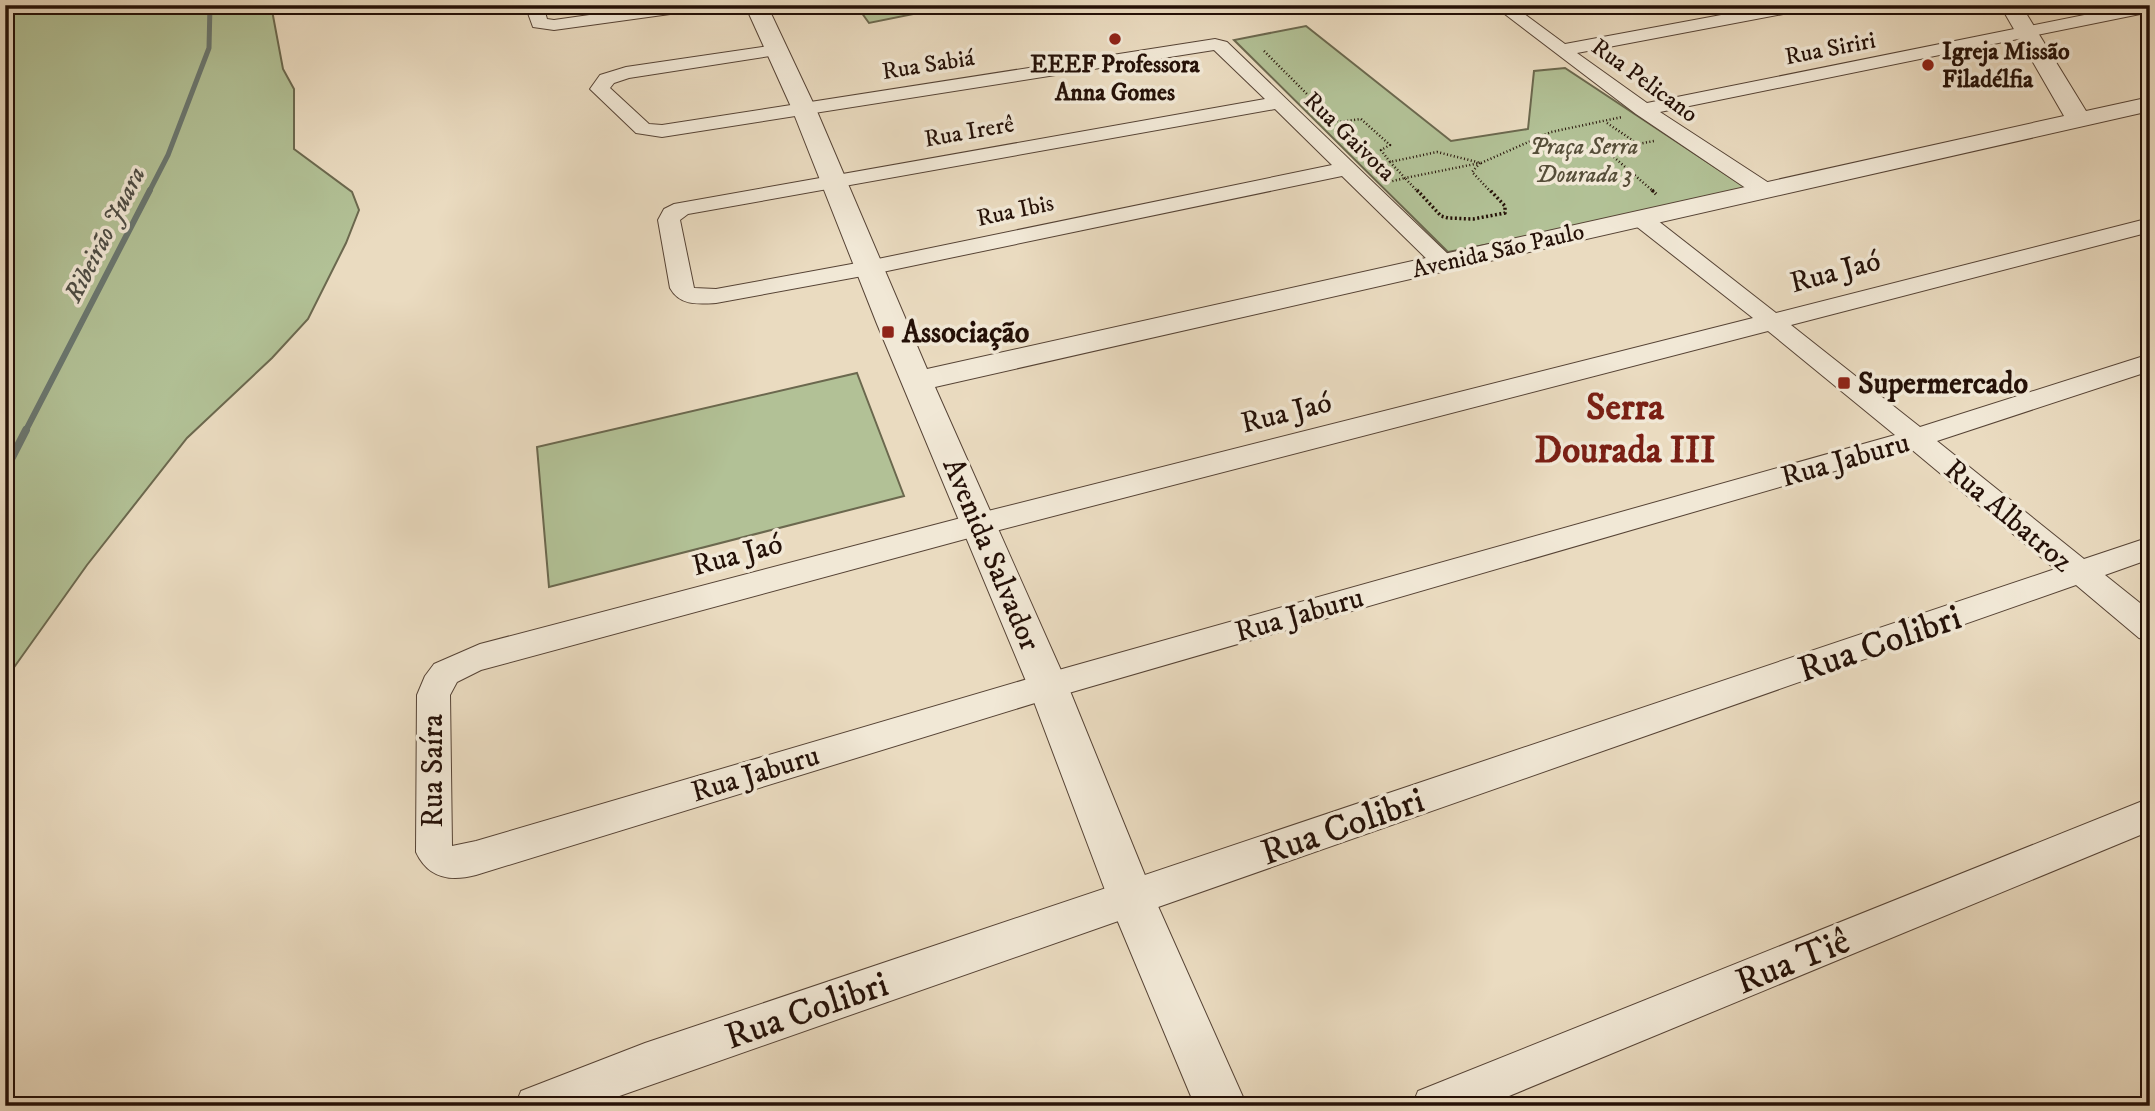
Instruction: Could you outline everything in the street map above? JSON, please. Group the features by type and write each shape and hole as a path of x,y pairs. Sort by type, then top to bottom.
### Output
{"street":[{"path":"534,5 537,20 543,25 561,25 699,5"},
{"name":"Avenida Salvador","path":"756,5 804,109 868,268 980,524 1048,686 1131,898 1221,1106"},
{"name":"Rua Pelicano","path":"1501,5 1643,110 1764,190"},
{"path":"1562,50 1804,5"},
{"path":"2010,5 2078,120"},
{"name":"Rua Siriri","path":"1643,110 2150,7"},
{"name":"Rua Sabiá","path":"776,50 626,73 607,79 600,89 643,129 662,131 1207,43 1221,46"},
{"name":"Rua Gaivota","path":"1221,46 1443,262"},
{"name":"Rua Irerê","path":"695,297 684,292 682,288 669,220 672,214 697,205 1278,103"},
{"name":"Avenida São Paulo","path":"918,381 2150,104"},
{"name":"Rua Ibis","path":"695,297 716,296 868,268 1345,169"},
{"name":"Rua Albatroz","path":"1640,218 1773,322 2079,574 2150,629"},
{"name":"Rua Jaó","path":"442,675 461,663 511,648 980,524 2150,225"},
{"name":"Rua Jaburu","path":"448,863 476,858 1048,686 1917,439 2150,362"},
{"name":"Rua Colibri","path":"536,1106 645,1064 2150,548"},
{"name":"Rua Saíra","path":"442,675 435,684 432,706 432,843 437,857 448,863"},
{"name":"Rua Tiê","path":"1433,1106 2150,814"}],"path":[{"path":"1264,51 1332,119 1343,121 1359,118 1390,145 1381,150 1390,162 1446,218 1462,219 1506,213 1506,206 1472,172 1481,163"},
{"path":"1364,187 1481,163 1551,132 1606,122 1643,110"},
{"path":"1606,122 1638,144"},
{"path":"1676,211 1608,152 1681,136"},
{"path":"1390,162 1437,152 1481,163"}],"green space":[{"path":"5,5 271,5 283,69 294,89 294,149 352,192 359,210 346,243 308,319 272,358 187,438 87,565 5,680"},
{"path":"856,5 958,5 869,23"},
{"name":"Praça Serra Dourada 3","path":"1306,26 1451,141 1528,129 1534,71 1565,68 1754,193 1448,252 1234,40"},
{"path":"857,373 904,496 549,587 537,447"}],"waterway":[{"name":"Ribeirão Juara","path":"149,192 168,155 209,48 210,5"},
{"name":"Ribeirão Juara","path":"25,432 150,190"},
{"name":"Ribeirão Juara","path":"5,471 26,430"}],"place":[{"name":"EEEF Professora Anna Gomes","path":"1115,39"},
{"name":"Igreja Missão Filadélfia","path":"1928,65"},
{"name":"Associação","path":"888,332"},
{"name":"Supermercado","path":"1844,383"}],"district":[{"name":"Serra Dourada III","path":"1625,428"}]}
